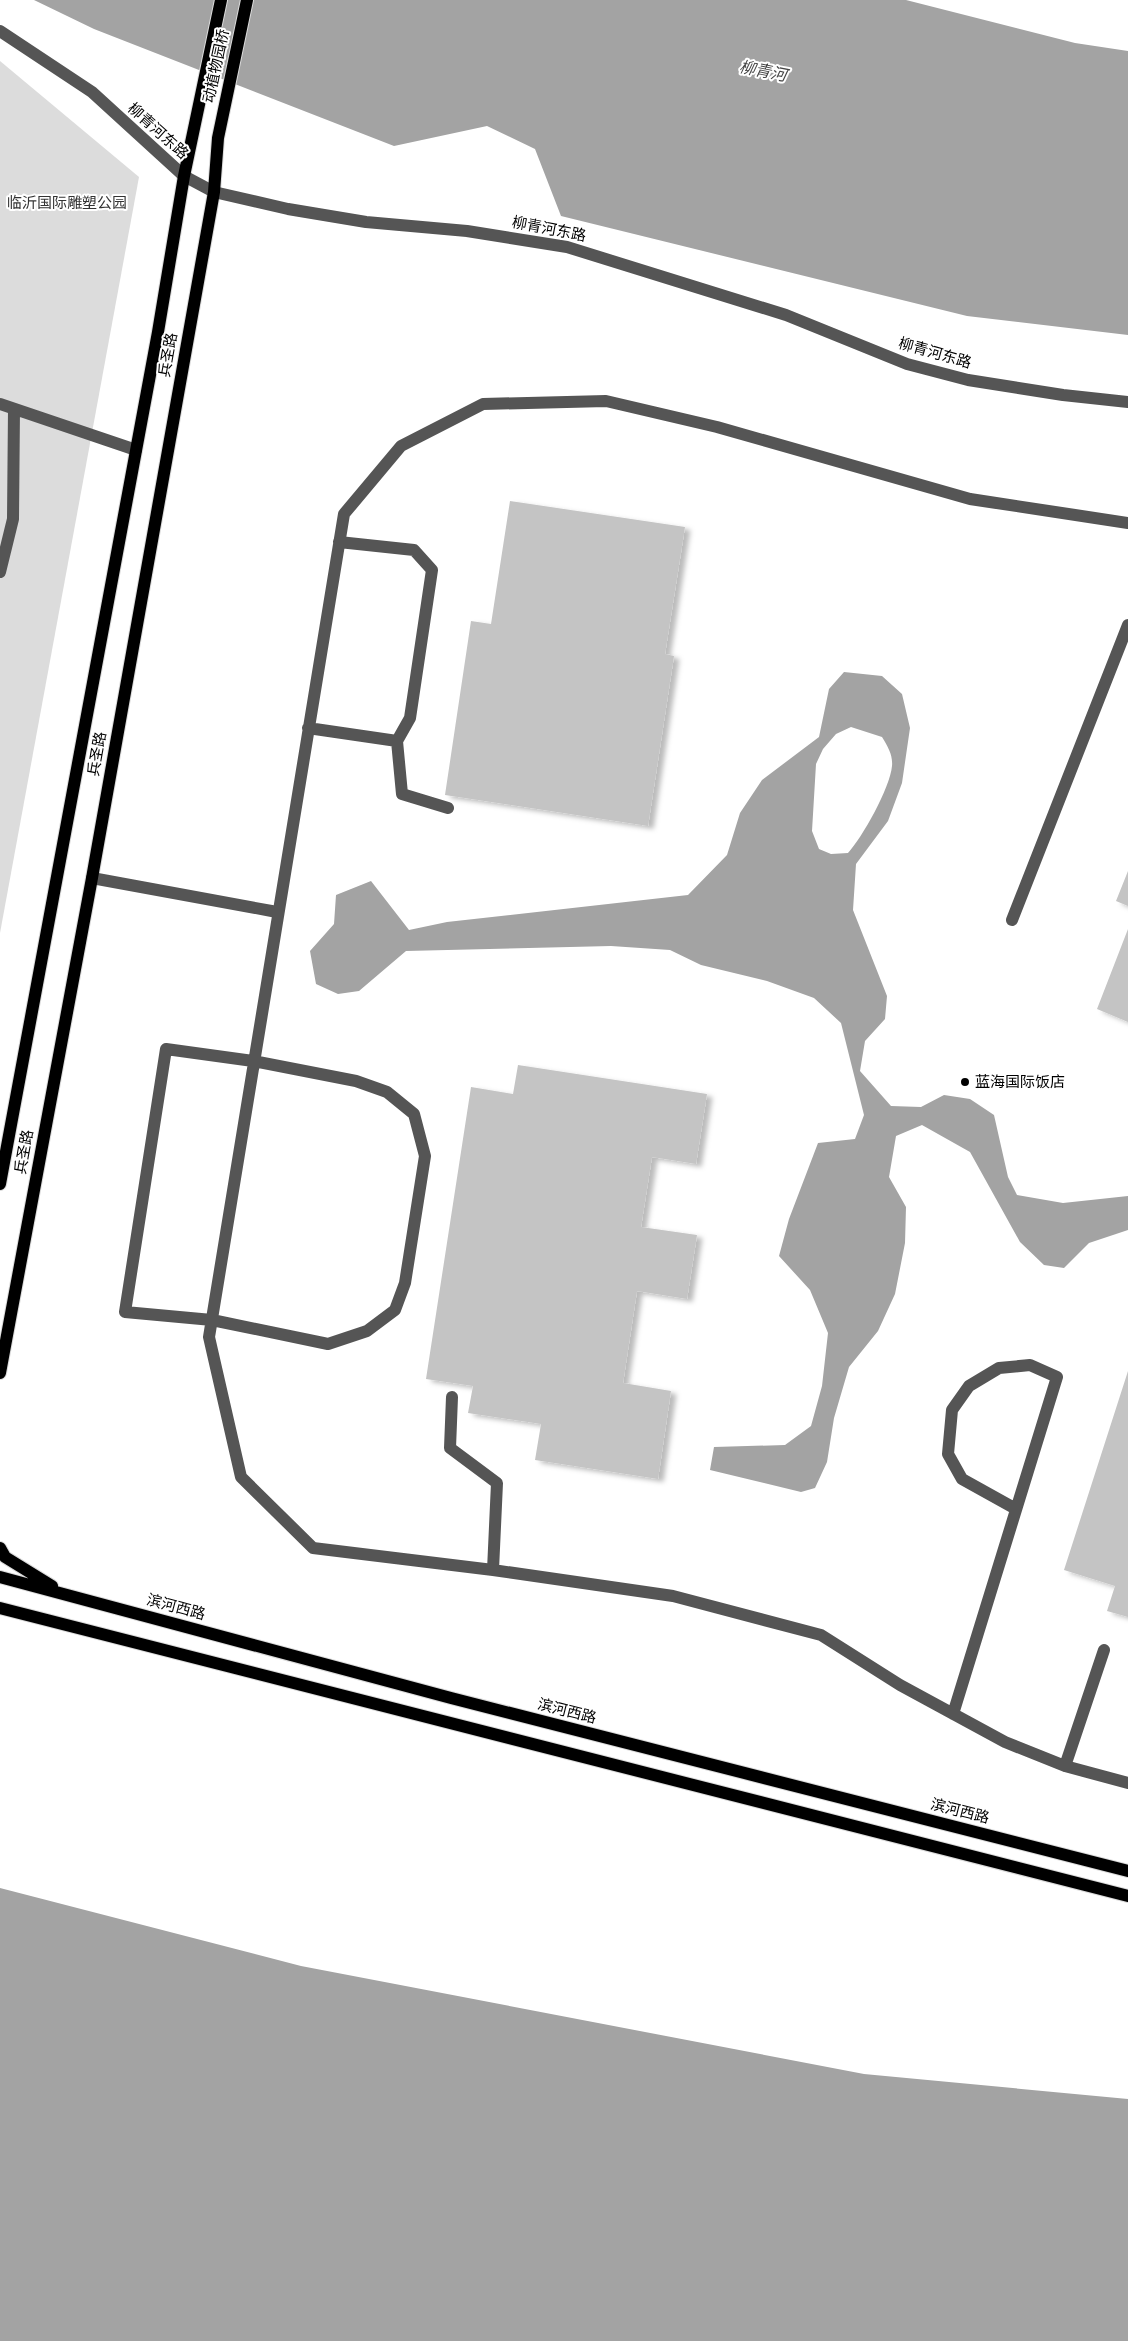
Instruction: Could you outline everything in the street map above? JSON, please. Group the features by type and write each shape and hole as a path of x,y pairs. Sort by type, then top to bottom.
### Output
{"main road":[{"name":"动植物园桥","path":"193,133 221,0"},
{"name":"动植物园桥","path":"218,138 247,0"},
{"name":"兵圣路","path":"0,1184 193,133"},
{"name":"兵圣路","path":"0,1373 92,878 214,192 218,138"},
{"path":"0,1548 5,1558 64,1594"},
{"name":"滨河西路","path":"0,1577 451,1698 1128,1871"},
{"path":"0,1608 1128,1896"}],"street":[{"name":"柳青河东路","path":"0,31 92,92 184,176 214,192 288,209 366,222 467,231 567,247 786,315 907,364 968,380 1063,395 1128,402"},
{"path":"1128,523 970,498 717,427 606,401 483,404 401,446 344,514 277,912 209,1337 241,1477 313,1548 493,1570 673,1596 821,1635 900,1685 1005,1742 1065,1766 1128,1783"},
{"path":"0,404 136,450"},
{"path":"0,572 13,519 14,409"},
{"path":"339,542 414,550 432,570 410,718 397,741 402,794 448,808"},
{"path":"1012,920 1128,625"},
{"path":"308,728 397,741"},
{"path":"92,878 277,912"},
{"path":"166,1049 253,1061 356,1081 387,1092 414,1114 425,1156 407,1274 395,1310 367,1331 328,1344 212,1320 125,1312 166,1049"},
{"path":"953,1714 1016,1509 1056,1377 1030,1365 999,1368 969,1386 952,1410 948,1454 962,1479 1016,1509"},
{"path":"452,1397 450,1448 498,1483 493,1570"},
{"path":"1065,1766 1104,1650"}],"green space":[{"name":"临沂国际雕塑公园","path":"0,61 139,177 0,933"}],"water":[{"name":"柳青河","path":"34,0 906,0 1075,43 1128,51 1128,335 967,316 561,216 535,149 487,126 394,146 94,29"},
{"path":"844,672 882,676 902,694 910,728 902,783 888,821 856,864 853,910 887,996 885,1019 865,1041 860,1071 891,1106 921,1107 944,1095 970,1099 994,1115 1008,1177 1017,1195 1063,1203 1128,1196 1128,1230 1089,1243 1064,1268 1044,1265 1020,1242 970,1152 922,1125 896,1136 889,1177 906,1207 905,1243 895,1294 878,1331 849,1367 834,1418 827,1462 815,1488 801,1492 710,1470 714,1447 785,1445 811,1426 822,1386 828,1333 810,1290 779,1256 789,1219 818,1143 855,1139 864,1115 841,1023 814,998 767,981 701,965 670,950 611,946 406,951 359,991 338,994 316,984 310,951 334,924 336,895 371,881 409,930 447,922 688,895 727,855 740,813 762,780 819,737 829,689","holes":["851,727 882,737 891,755 892,766 886,787 868,825 848,853 831,854 819,849 812,831 816,764 823,749 836,734"]},
{"path":"0,1888 301,1966 864,2074 1128,2099 1128,2341 0,2341"}],"building":[{"path":"510,501 685,527 665,654 674,656 648,826 445,795 471,621 491,624"},
{"path":"1128,871 1128,906 1116,901"},
{"path":"1128,929 1128,1022 1097,1009"},
{"path":"518,1065 707,1094 696,1164 652,1157 641,1227 697,1235 687,1299 637,1291 623,1383 671,1391 658,1479 535,1460 541,1424 468,1413 473,1386 426,1379 471,1087 513,1094"},
{"path":"1128,1371 1128,1617 1107,1611 1115,1586 1064,1570"}],"place":[{"name":"蓝海国际饭店","path":"965,1082"}]}
